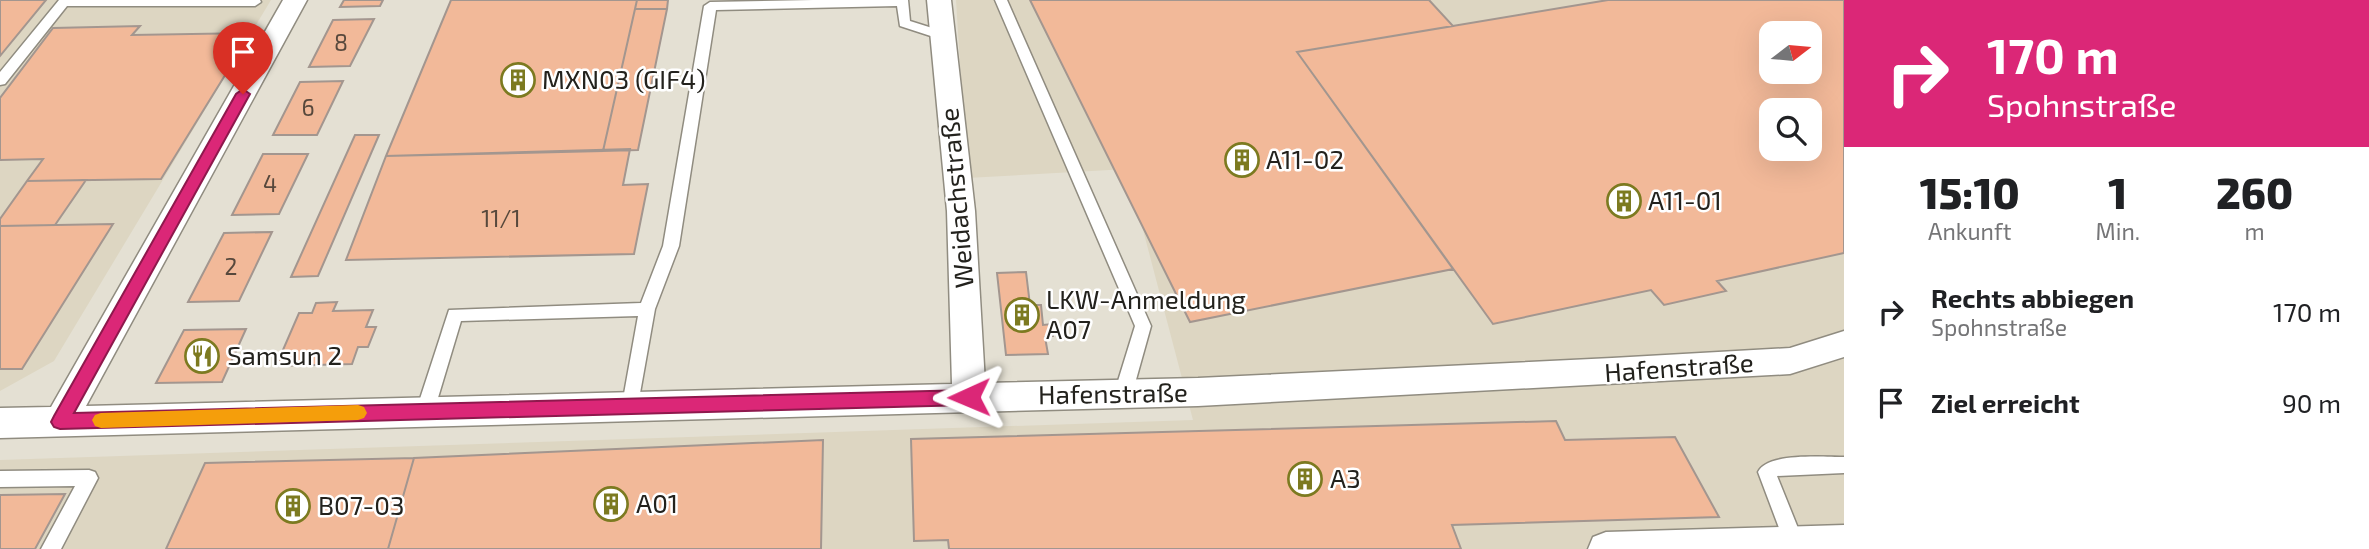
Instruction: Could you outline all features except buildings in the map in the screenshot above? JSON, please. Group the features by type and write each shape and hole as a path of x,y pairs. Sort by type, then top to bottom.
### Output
{"street":[{"path":"60,422 295,0"},
{"name":"Weidachstraße","path":"939,0 961,211 969,397"},
{"name":"Hafenstraße","path":"0,423 1123,394 1598,373 1790,361 1844,344"},
{"path":"1606,549 1844,542"}],"lane":[{"path":"1001,0 1143,326 1123,394"},
{"path":"0,81 64,2 255,2"},
{"path":"631,405 647,309 671,246 710,6 904,2 904,23 943,36"},
{"path":"425,411 455,315 647,309"},
{"path":"1794,543 1767,472 1776,467 1844,465"},
{"path":"0,479 89,478 51,549"}],"shaded area":[{"path":"0,0 271,0 54,361 0,391"},
{"path":"956,0 1844,0 1844,549 0,549 0,460 1193,420 1127,169 967,178"}],"slow traffic":[{"path":"101,420 358,413"}],"place":[{"name":"MXN03 (GIF4)","path":"518,80"},
{"name":"A11-02","path":"1242,160"},
{"name":"A11-01","path":"1624,201"},
{"name":"LKW-Anmeldung A07","path":"1022,315"},
{"name":"Samsun 2","path":"202,356"},
{"name":"A3","path":"1305,479"},
{"name":"A01","path":"611,504"},
{"name":"B07-03","path":"293,506"}],"route":[{"path":"243,94 60,422 969,397"}]}
